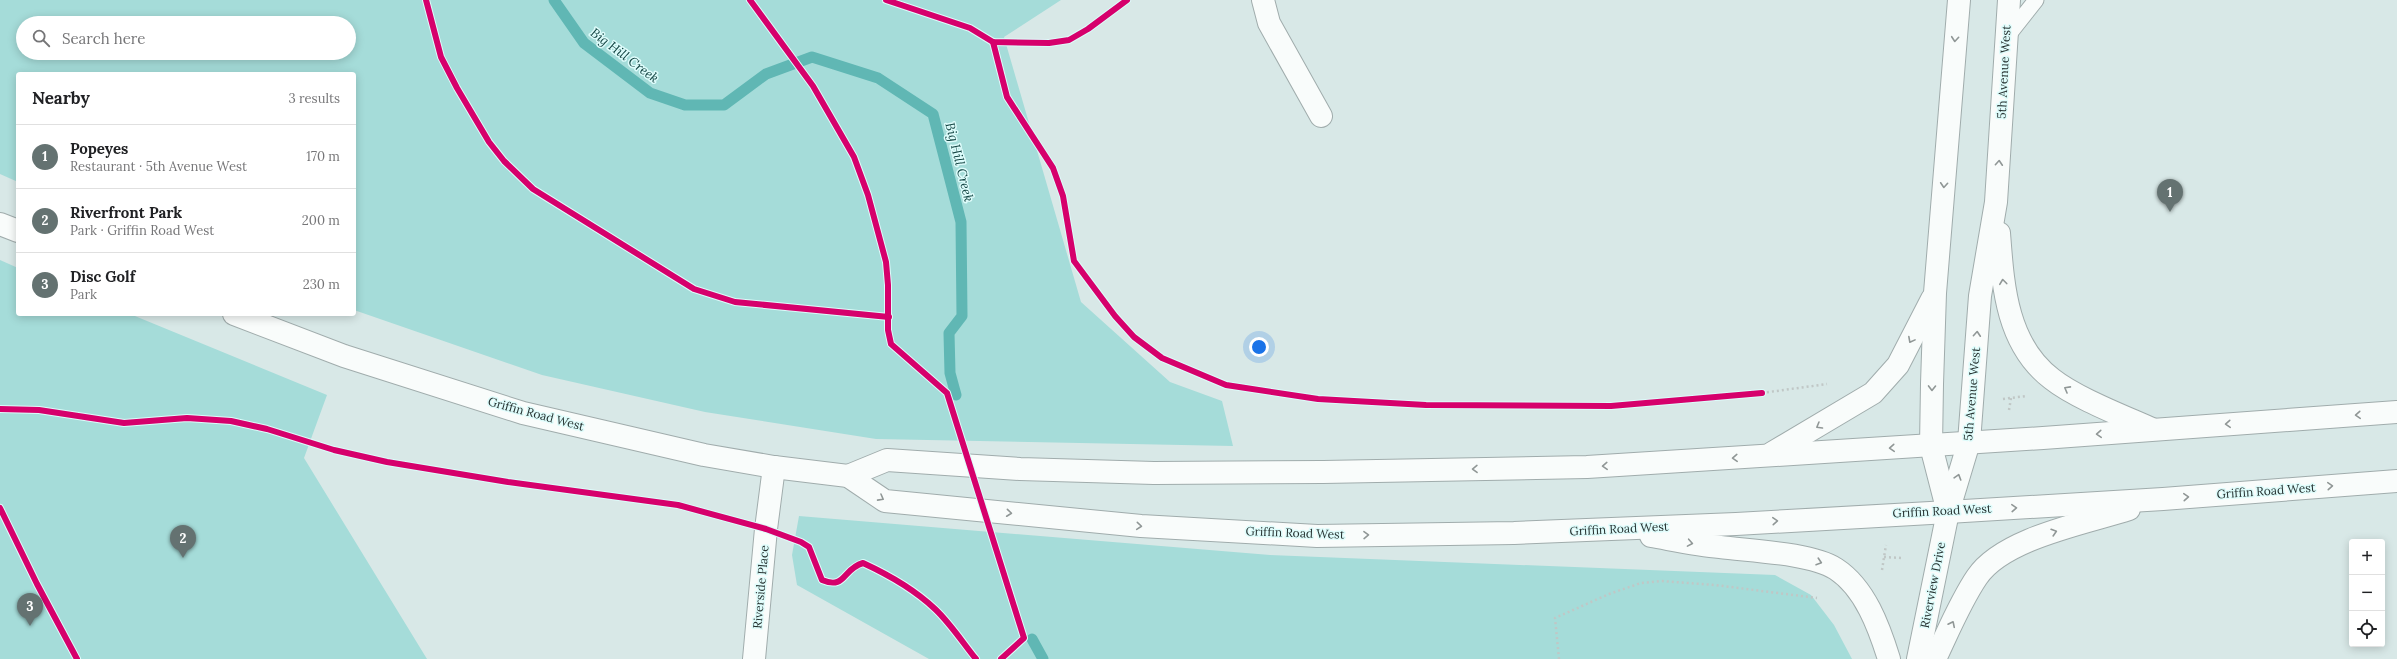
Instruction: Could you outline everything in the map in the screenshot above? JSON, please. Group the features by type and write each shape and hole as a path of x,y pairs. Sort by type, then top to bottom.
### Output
{"main road":[{"path":"1263,0 1269,23 1321,116"},
{"path":"1948,512 1931,446 1935,293 1959,0"},
{"name":"5th Avenue West","path":"1948,512 1969,442 1980,296 1996,202 2005,39 2009,0"},
{"path":"1996,202 2006,301 2022,345 2033,362 2052,380 2153,430"},
{"path":"0,224 16,230"},
{"path":"1768,456 1873,393 1895,369 1935,293"},
{"name":"Griffin Road West","path":"239,316 344,356 523,413 704,455 774,467 848,476 885,501 1141,526 1317,536 1611,529 1948,512 2163,499 2397,481"},
{"name":"Griffin Road West","path":"848,476 887,460 1020,469 1154,473 1587,467 1931,446 1969,442 2397,412"},
{"name":"Riverside Place","path":"754,659 766,529 774,467"},
{"path":"1936,659 1978,576 1996,558 2031,539 2163,499"},
{"name":"Riverview Drive","path":"1918,659 1948,512"},
{"path":"1611,529 1710,546 1793,556 1819,561 1835,569 1858,590 1883,638 1889,659"}],"lane":[{"path":"2005,39 2036,0"}],"path":[{"path":"1754,394 1829,383"},
{"path":"2000,400 2032,396"},
{"path":"2009,413 2011,398"},
{"path":"1881,576 1887,543"},
{"path":"1884,556 1902,558"},
{"path":"1559,659 1555,618 1609,594 1641,583 1660,581 1715,585 1817,598"}],"shaded area":[{"path":"0,0 1061,0 1004,37 1081,302 1170,382 1222,401 1233,446 876,439 705,412 542,375 356,311 356,72 16,72 16,181 0,174"},
{"path":"0,260 16,267 16,316 135,316 327,395 304,458 427,659 0,659"},
{"path":"799,516 1270,555 1775,575 1811,595 1834,625 1852,659 929,659 797,585 792,555"}],"waterway":[{"name":"Big Hill Creek","path":"554,0 584,43 650,93 685,105 724,105 766,74 812,57 878,78 933,114 961,222 962,316 949,333 950,373 956,395"},
{"path":"1032,639 1043,659"}],"cycle path":[{"path":"426,0 441,57 457,88 489,142 504,161 533,189 694,289 735,302 889,317"},
{"path":"750,0 813,86 854,157 868,195 886,262 888,285 888,330 891,344 947,393 1024,638 1001,659"},
{"path":"886,0 970,28 993,42 1049,43 1069,40 1088,29 1127,0"},
{"path":"993,42 1007,97 1053,168 1063,196 1074,261 1115,316 1134,337 1162,358 1226,385 1318,399 1426,405 1611,406 1762,393"},
{"path":"0,409 39,410 124,423 187,418 231,421 267,429 334,450 387,462 508,482 678,505 766,529 801,542 809,547 822,580 830,582 840,581 856,566 863,563 882,572 910,589 935,609 976,659"},
{"path":"0,508 37,584 77,659"}],"place":[{"name":"Popeyes","path":"2170,212"},
{"name":"Riverfront Park","path":"183,558"},
{"name":"Disc Golf","path":"30,626"}]}
